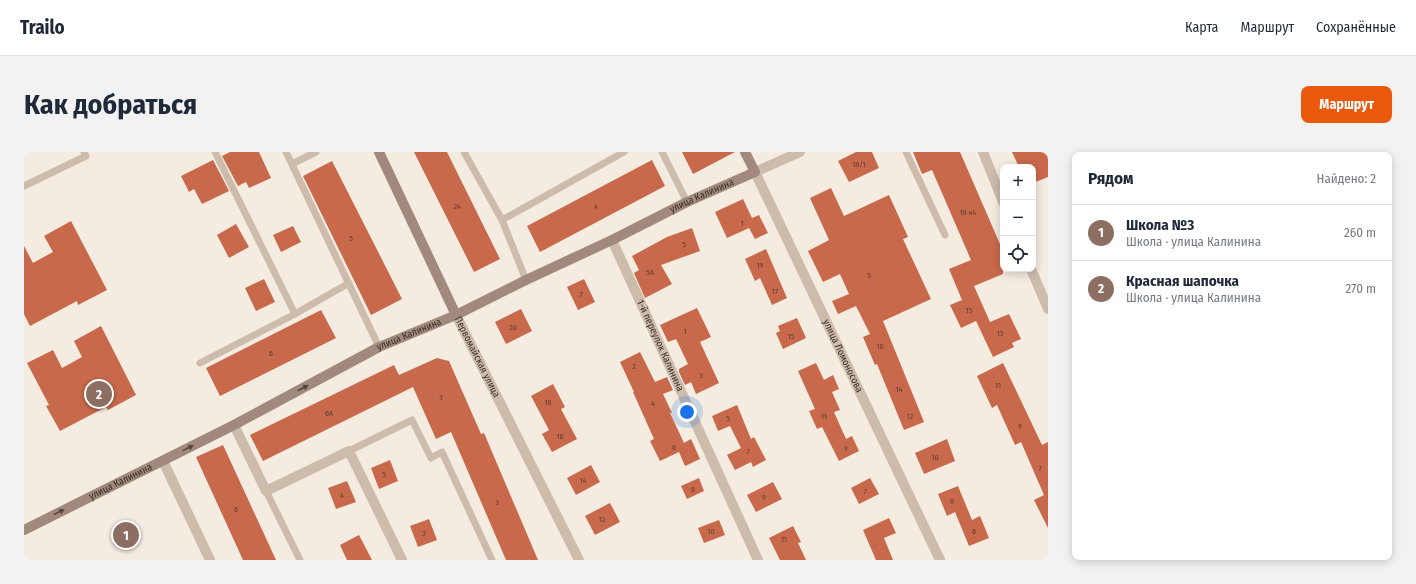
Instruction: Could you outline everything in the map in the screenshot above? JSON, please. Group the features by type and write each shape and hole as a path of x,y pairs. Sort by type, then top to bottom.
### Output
{"street":[{"name":"Первомайская улица","path":"379,152 456,315 579,560"},
{"name":"улица Ломоносова","path":"745,152 940,560"},
{"name":"улица Калинина","path":"24,530 234,425 379,348 456,315 687,202 800,152"},
{"path":"983,152 1002,200"},
{"name":"1-й переулок Калинина","path":"612,240 758,560"},
{"path":"1032,272 1048,309"},
{"path":"234,425 266,491 349,451 402,560"},
{"path":"163,461 210,560"}],"lane":[{"path":"24,186 86,156 84,152"},
{"path":"215,152 295,314"},
{"path":"286,152 379,348"},
{"path":"292,164 316,152"},
{"path":"464,152 502,220 526,280"},
{"path":"502,220 624,152"},
{"path":"662,152 687,202"},
{"path":"906,152 945,235"},
{"path":"200,363 295,314 349,283"},
{"path":"349,451 412,420 431,458 442,452 492,560"},
{"path":"266,491 300,560"}],"building":[{"path":"230,152 259,152 271,178 249,188 246,182 238,186 222,156"},
{"path":"414,152 447,152 500,259 474,272"},
{"path":"682,152 735,152 693,174"},
{"path":"856,152 872,152 879,168 849,182 838,161"},
{"path":"913,152 960,152 1000,244 1000,272 1003,272 1003,274 974,286 990,322 1009,314 1021,339 1012,343 1014,347 993,357 976,321 961,328 950,305 962,300 949,269 971,260 932,170 922,174"},
{"path":"1012,152 1048,152 1048,177 1036,182 1036,164 1018,164"},
{"path":"213,160 229,191 202,204 194,189 189,192 181,176"},
{"path":"652,160 665,186 540,252 527,226"},
{"path":"332,161 402,299 371,315 303,176"},
{"path":"831,188 844,216 889,195 908,237 903,239 931,299 883,321 924,422 904,430 877,364 875,365 863,337 870,334 856,306 838,314 832,301 849,294 840,274 823,282 808,251 829,240 810,198"},
{"path":"743,199 752,218 759,215 768,233 755,239 749,228 727,238 715,212"},
{"path":"71,221 107,290 78,305 77,301 30,326 24,314 24,246 33,263 53,252 44,236"},
{"path":"236,224 249,247 229,258 217,235"},
{"path":"293,226 301,242 281,252 273,235"},
{"path":"692,228 700,251 661,265 672,284 645,298 634,273 639,270 632,256 667,237"},
{"path":"766,249 787,298 772,305 760,278 755,281 745,259"},
{"path":"264,279 275,302 256,311 245,288"},
{"path":"584,279 595,302 578,310 567,287"},
{"path":"697,308 711,337 700,342 719,383 696,394 691,382 685,385 679,372 679,369 688,364 676,339 668,342 660,325"},
{"path":"521,309 532,331 506,344 495,322"},
{"path":"321,310 336,338 220,396 206,368"},
{"path":"797,318 806,338 783,349 776,333 780,331 778,326"},
{"path":"101,326 136,395 108,410 106,407 60,431 46,406 49,405 27,363 53,350 62,368 82,357 74,341"},
{"path":"640,352 655,382 667,377 673,390 663,394 672,413 670,413 684,443 691,439 700,459 685,466 679,452 660,461 650,441 654,439 620,362"},
{"path":"437,358 449,361 481,434 484,433 538,560 506,560 451,432 436,439 413,387 263,461 250,435 394,365 399,375"},
{"path":"816,363 824,380 833,375 839,389 832,392 840,410 834,412 846,439 852,436 859,451 839,461 822,427 817,429 809,411 815,409 798,371"},
{"path":"1003,363 1042,445 1048,442 1048,528 1034,500 1044,495 1021,442 1015,445 997,405 992,408 977,376"},
{"path":"553,384 565,407 561,409 577,439 552,452 542,434 549,430 531,396"},
{"path":"737,405 751,439 754,437 766,460 753,467 751,462 735,470 727,455 741,448 730,426 718,431 712,416"},
{"path":"947,439 955,461 924,474 915,453"},
{"path":"223,445 276,560 243,560 196,457"},
{"path":"390,460 398,481 379,489 371,468"},
{"path":"591,465 600,482 576,495 567,478"},
{"path":"699,478 704,491 687,499 681,486"},
{"path":"870,478 879,494 859,504 851,488"},
{"path":"347,481 356,502 336,509 328,488"},
{"path":"773,482 782,499 756,512 747,495"},
{"path":"958,486 972,520 980,516 989,538 969,546 955,512 947,516 938,494"},
{"path":"610,503 620,522 595,535 585,516"},
{"path":"889,518 896,533 884,538 893,560 876,560 863,530"},
{"path":"429,519 437,540 418,547 410,526"},
{"path":"719,520 725,535 704,543 698,528"},
{"path":"793,526 801,542 798,543 806,560 780,560 769,538"},
{"path":"359,535 372,560 347,560 340,545"}],"place":[{"name":"Красная шапочка","path":"99,394"},
{"name":"Школа №3","path":"126,535"}]}
